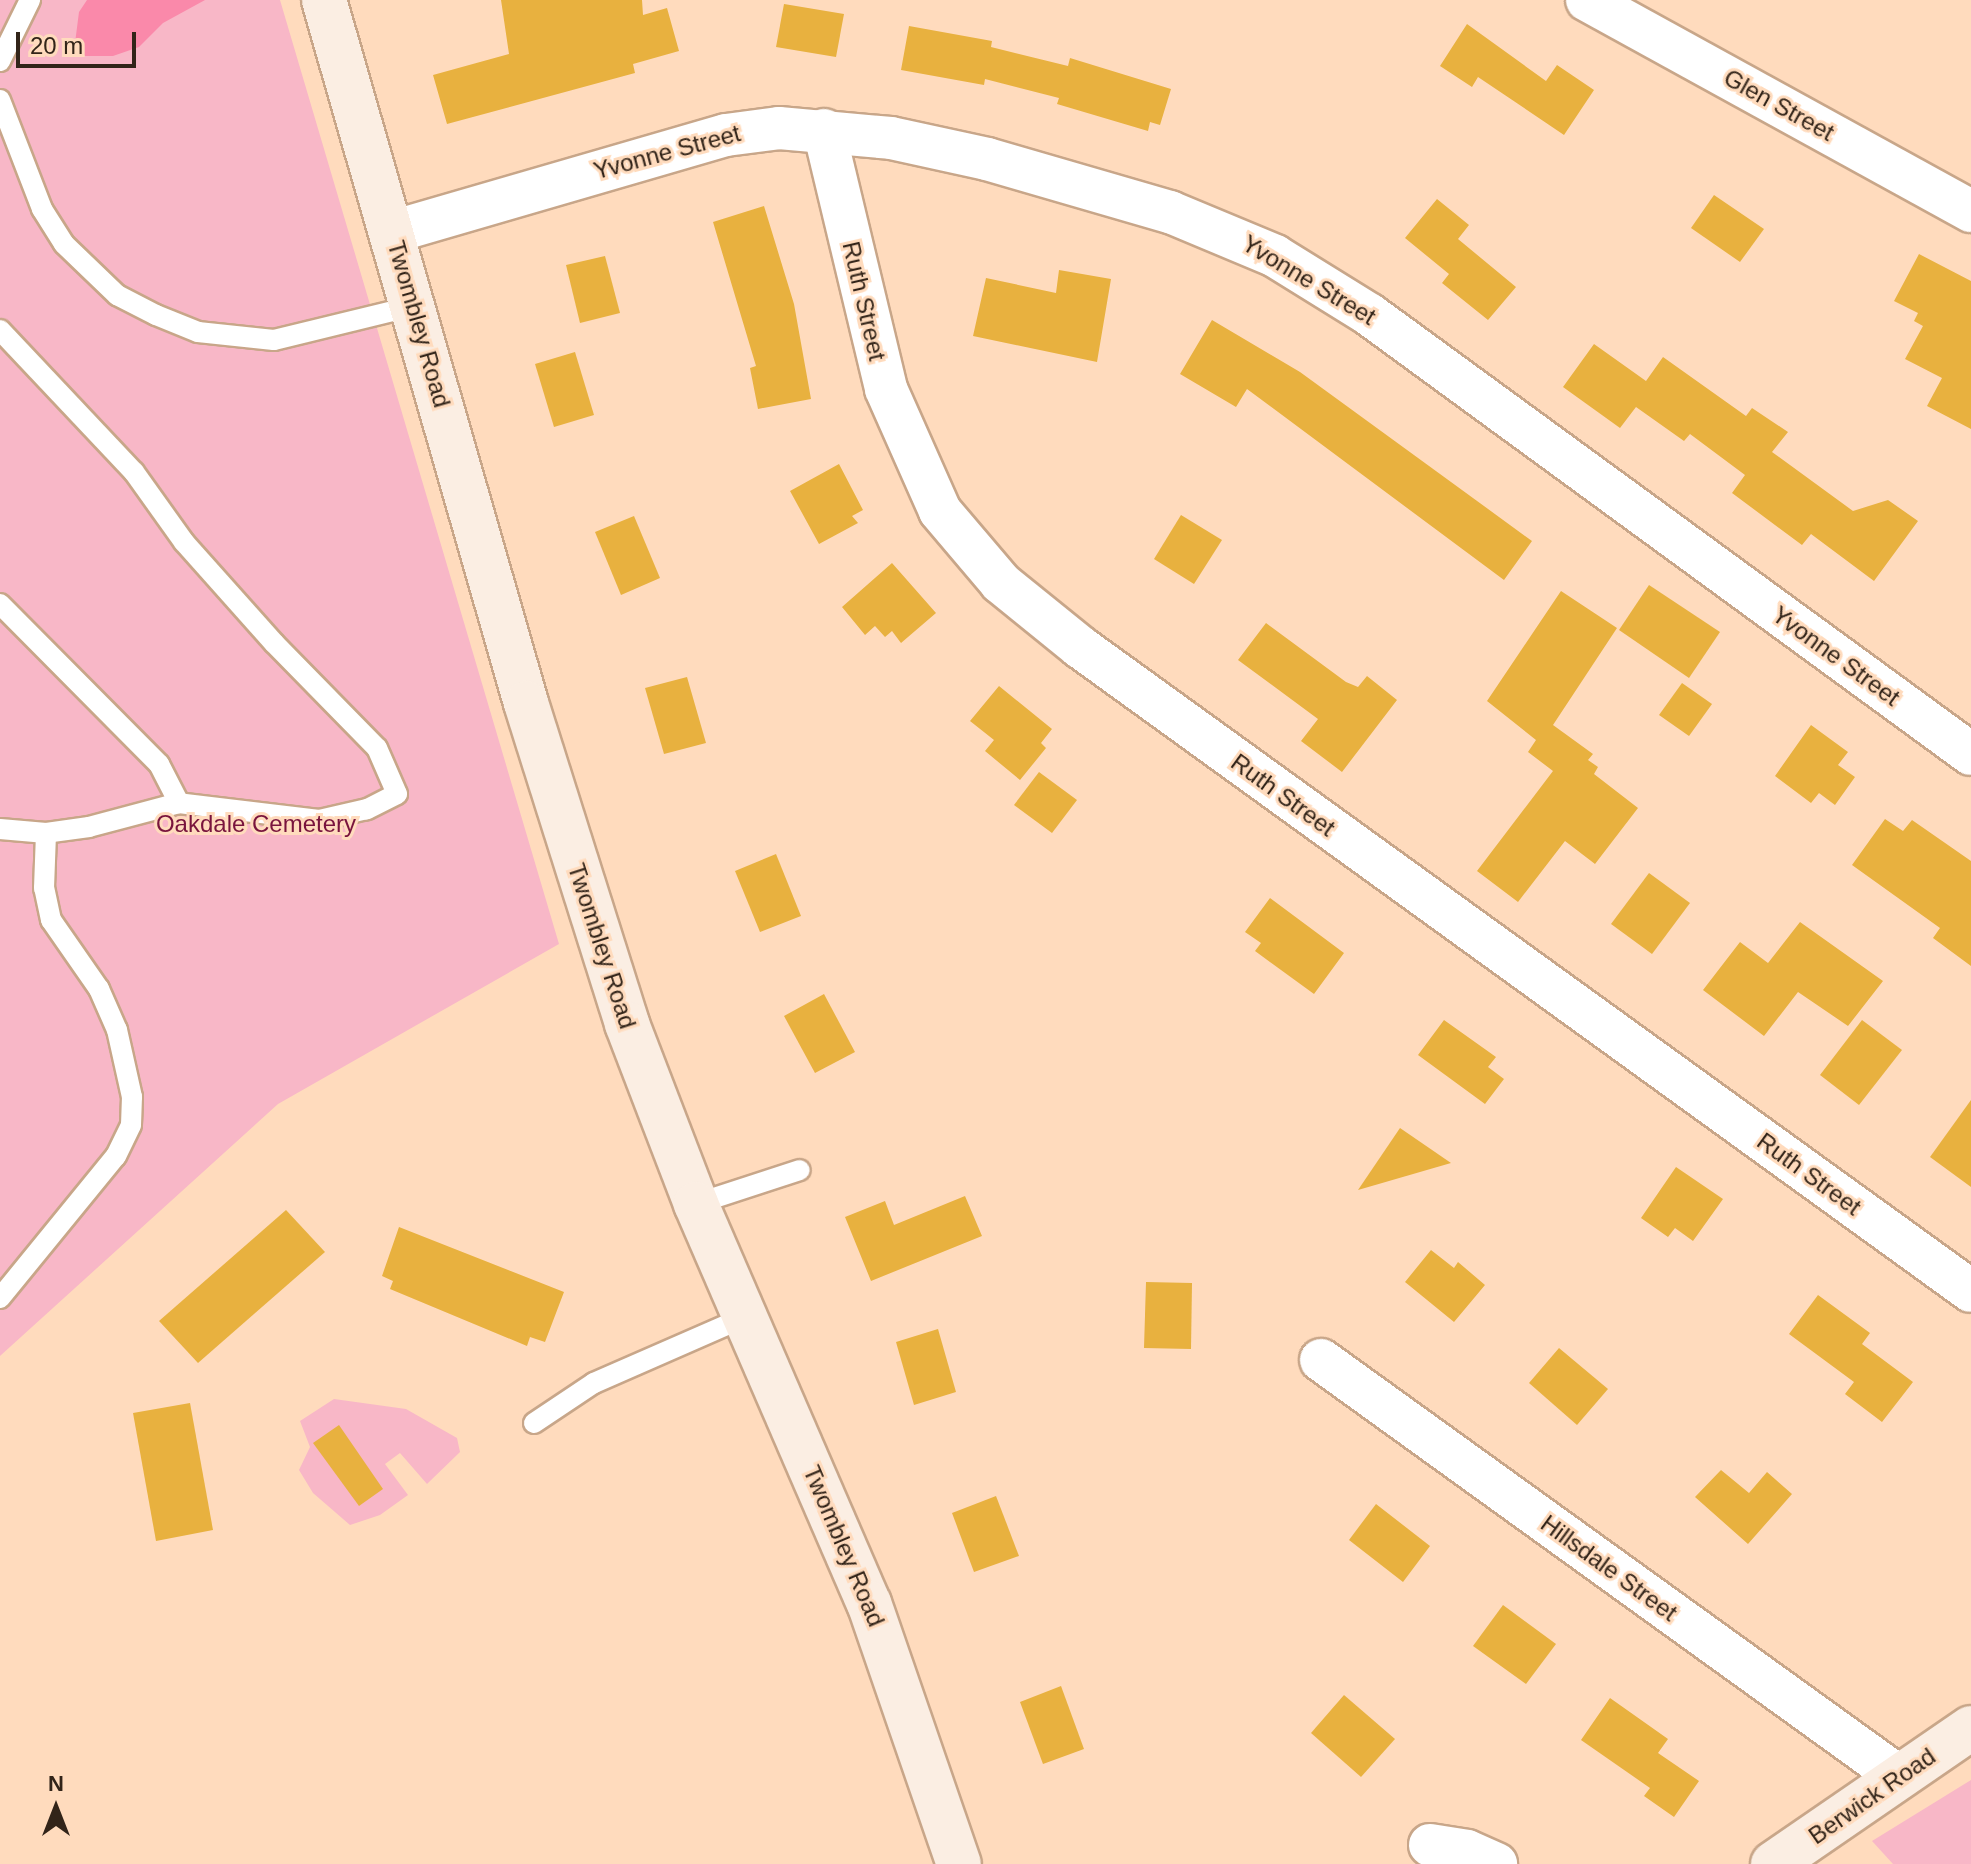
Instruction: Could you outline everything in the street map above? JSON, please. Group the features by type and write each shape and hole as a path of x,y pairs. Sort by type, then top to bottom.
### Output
{"street":[{"name":"Twombley Road","path":"324,0 580,881 657,1108 869,1603 959,1864"},
{"name":"Glen Street","path":"1587,0 1971,211"},
{"name":"Yvonne Street","path":"392,232 726,135 824,130 987,159 1170,212 1275,256 1419,348 1971,754"},
{"name":"Ruth Street","path":"824,130 886,389 914,460 940,511 1001,583 1080,647 1971,1291"},
{"name":"Hillsdale Street","path":"1321,1360 1898,1776"},
{"name":"Berwick Road","path":"1773,1864 1971,1728"},
{"path":"1430,1845 1467,1851 1496,1864"}],"lane":[{"path":"0,61 30,0"},
{"path":"0,100 42,209 64,244 117,295 156,315 198,332 274,340 413,306"},
{"path":"0,330 134,472 184,542 274,643 377,748 397,794 367,809 319,820 179,803 46,833 0,829"},
{"path":"0,604 159,764 179,803"},
{"path":"0,1298 116,1156 131,1125 132,1097 117,1030 99,989 51,920 44,888 46,833"},
{"path":"696,1204 800,1170"},
{"path":"534,1423 594,1383 745,1317"}],"green space":[{"name":"Oakdale Cemetery","path":"0,0 280,0 559,944 278,1104 0,1356"},
{"path":"334,1399 406,1409 457,1438 460,1452 427,1484 400,1453 385,1464 408,1495 380,1515 350,1525 313,1493 299,1470 310,1447 300,1421"},
{"path":"1971,1780 1971,1864 1893,1864 1872,1841"}],"shaded area":[{"path":"87,0 205,0 163,23 139,47 113,56 85,56 75,43 79,12"}],"building":[{"path":"501,0 642,0 643,15 667,8 679,51 633,64 635,73 447,124 433,75 509,54"},
{"path":"784,4 844,14 836,57 776,47"},
{"path":"1467,24 1546,81 1557,65 1594,90 1564,135 1478,77 1472,87 1440,66"},
{"path":"909,26 992,41 991,47 1068,66 1070,58 1171,89 1160,125 1150,122 1148,131 1057,104 1059,98 985,79 984,85 901,70"},
{"path":"1714,195 1764,229 1740,262 1691,228"},
{"path":"1437,199 1469,225 1458,239 1516,287 1488,320 1442,283 1449,274 1405,238"},
{"path":"764,206 794,304 811,399 758,409 750,368 756,366 713,222"},
{"path":"1919,254 1971,281 1971,429 1927,406 1942,378 1905,359 1923,326 1914,321 1918,313 1894,301"},
{"path":"605,256 620,313 580,323 566,265"},
{"path":"1059,270 1111,279 1097,362 973,336 986,278 1056,293"},
{"path":"1212,320 1300,372 1532,541 1504,580 1247,389 1236,407 1180,374"},
{"path":"1594,344 1646,381 1663,357 1746,416 1752,408 1788,432 1772,452 1853,511 1888,500 1918,521 1874,581 1811,534 1802,545 1732,493 1745,475 1690,434 1684,441 1636,407 1620,428 1563,387"},
{"path":"575,352 594,415 554,427 535,364"},
{"path":"839,464 863,510 852,516 858,523 819,544 790,491"},
{"path":"1181,515 1222,540 1194,584 1154,559"},
{"path":"634,516 660,578 621,595 595,532"},
{"path":"892,563 936,613 901,643 892,631 885,637 875,626 865,635 842,607"},
{"path":"1649,585 1720,632 1689,678 1619,630"},
{"path":"1561,591 1617,628 1553,725 1593,754 1588,760 1598,767 1594,774 1638,808 1595,864 1565,841 1518,902 1477,871 1553,771 1528,752 1536,740 1487,701"},
{"path":"1266,623 1346,682 1358,687 1367,676 1397,700 1342,772 1301,741 1318,719 1238,660"},
{"path":"687,677 706,743 664,754 645,688"},
{"path":"1682,683 1712,704 1689,736 1659,715"},
{"path":"999,686 1052,729 1041,743 1046,748 1020,780 985,751 994,740 970,721"},
{"path":"1811,725 1848,752 1838,765 1855,777 1835,805 1819,793 1811,803 1775,776"},
{"path":"1039,772 1077,800 1052,833 1014,805"},
{"path":"1885,819 1903,831 1912,820 1971,861 1971,966 1933,938 1940,928 1852,865"},
{"path":"776,854 801,916 760,932 735,871"},
{"path":"1649,873 1690,903 1652,954 1611,924"},
{"path":"1270,898 1344,953 1314,994 1255,951 1261,943 1245,932"},
{"path":"1800,922 1883,981 1848,1026 1798,992 1764,1036 1703,990 1740,942 1768,963"},
{"path":"824,994 855,1052 815,1073 784,1016"},
{"path":"1444,1020 1496,1057 1488,1067 1504,1079 1485,1104 1418,1055"},
{"path":"1862,1020 1902,1050 1859,1105 1820,1075"},
{"path":"1971,1100 1971,1187 1930,1157"},
{"path":"1400,1128 1451,1163 1358,1190"},
{"path":"1676,1167 1723,1199 1693,1241 1675,1228 1668,1237 1641,1218"},
{"path":"965,1196 982,1236 871,1281 845,1217 885,1201 894,1225"},
{"path":"286,1210 325,1252 198,1363 159,1321"},
{"path":"399,1227 564,1292 545,1342 530,1337 527,1346 390,1289 393,1281 382,1276"},
{"path":"1431,1250 1454,1268 1458,1262 1485,1285 1454,1322 1405,1282"},
{"path":"1146,1282 1192,1283 1191,1349 1144,1348"},
{"path":"1818,1295 1870,1333 1862,1344 1913,1382 1882,1422 1845,1394 1854,1382 1789,1334"},
{"path":"938,1329 956,1392 914,1405 896,1342"},
{"path":"1559,1348 1608,1389 1577,1425 1529,1383"},
{"path":"190,1403 213,1530 156,1541 133,1413"},
{"path":"339,1425 383,1489 359,1506 313,1443"},
{"path":"1721,1470 1749,1493 1767,1472 1792,1494 1748,1544 1695,1497"},
{"path":"996,1496 1019,1556 974,1572 952,1513"},
{"path":"1376,1504 1430,1546 1403,1582 1349,1540"},
{"path":"1503,1605 1556,1644 1526,1684 1473,1646"},
{"path":"1061,1686 1084,1749 1043,1764 1020,1702"},
{"path":"1344,1695 1395,1739 1361,1777 1311,1733"},
{"path":"1610,1698 1668,1739 1658,1753 1699,1781 1674,1817 1644,1796 1650,1788 1581,1740"}]}
